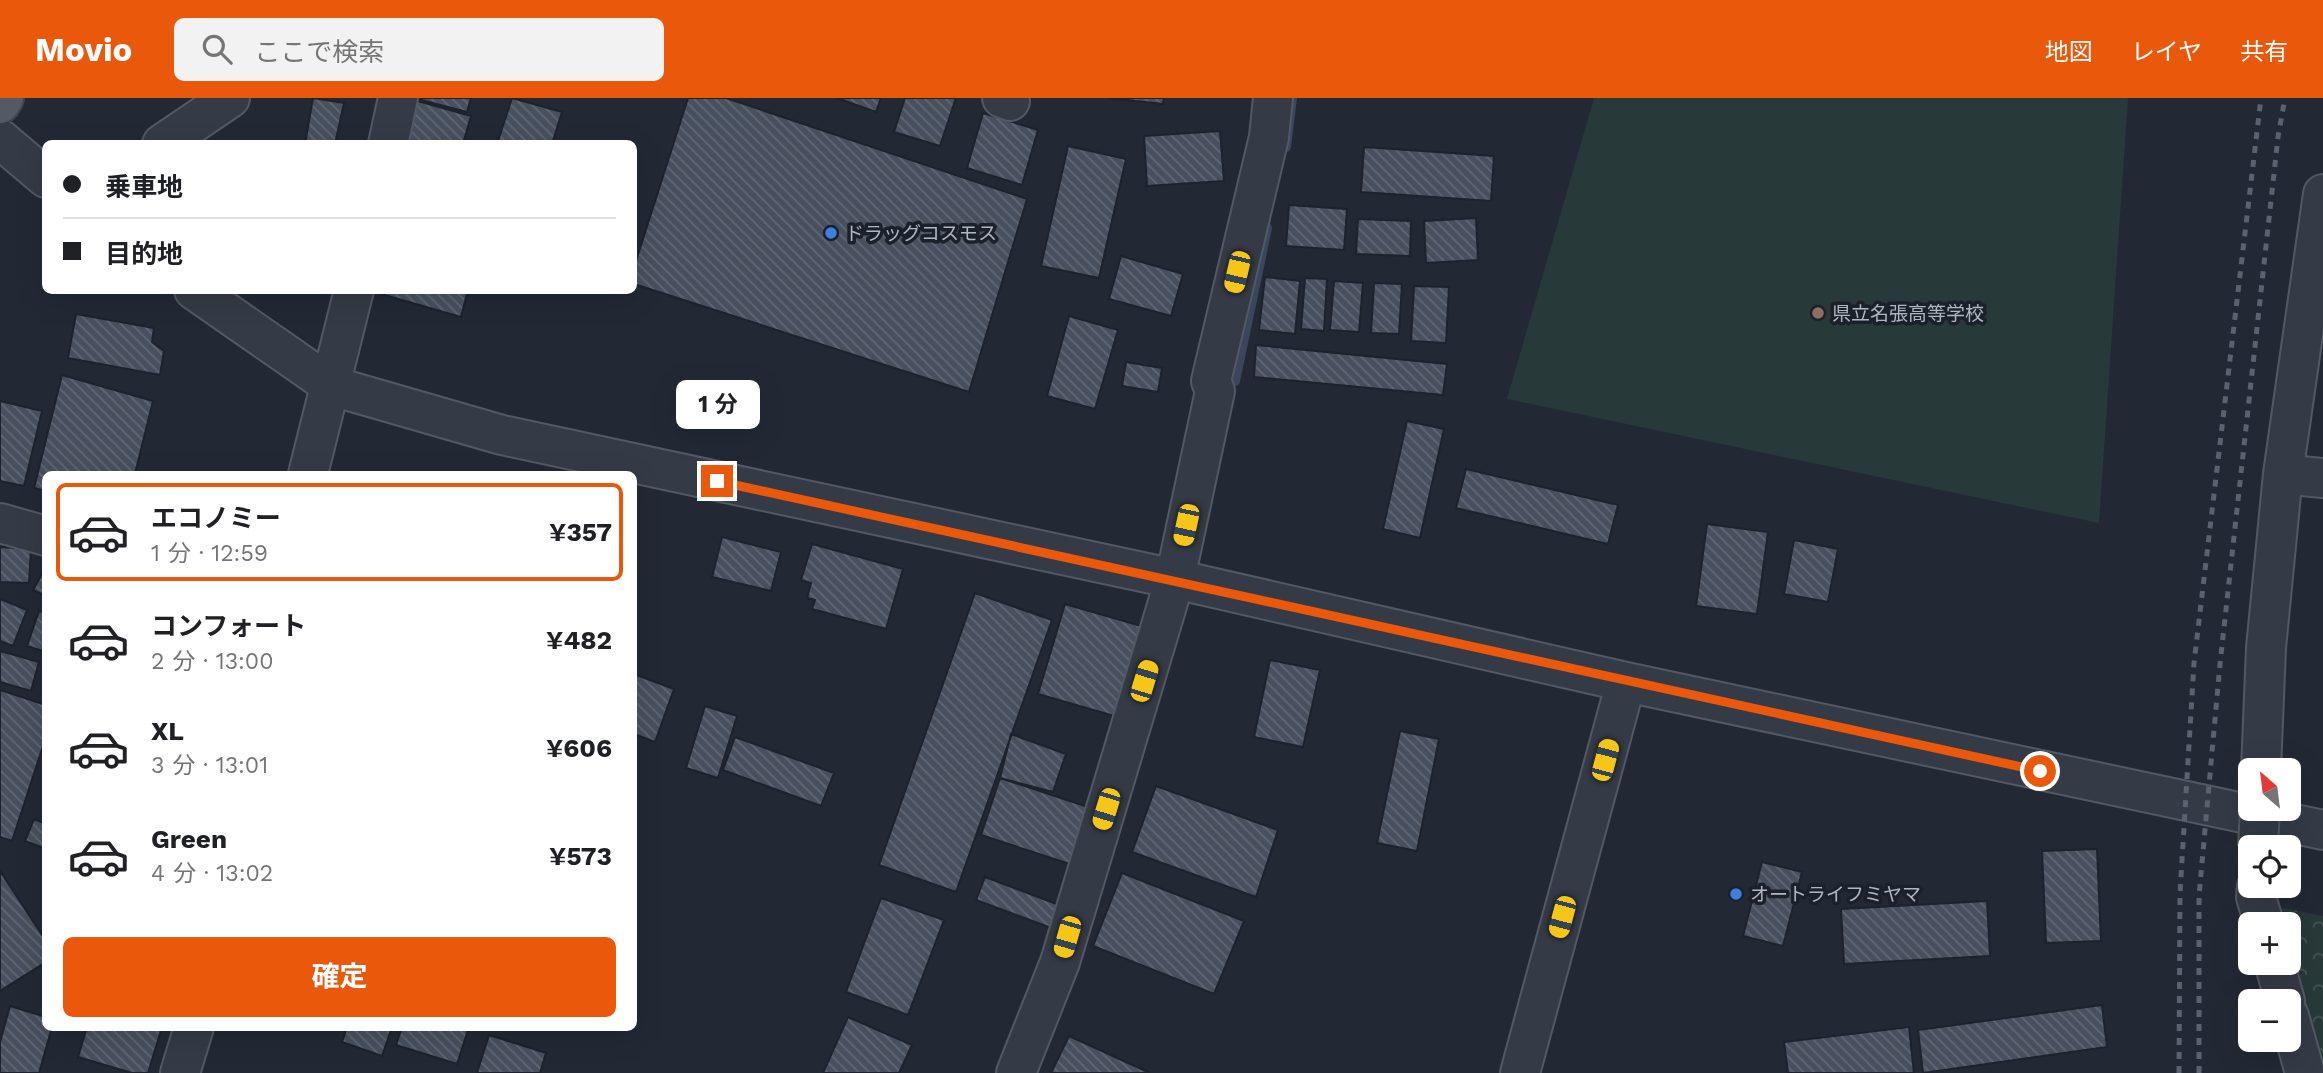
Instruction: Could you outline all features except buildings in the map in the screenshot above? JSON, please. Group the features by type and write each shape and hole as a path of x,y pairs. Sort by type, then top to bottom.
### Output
{"main road":[{"path":"0,104 4,98"}],"street":[{"path":"168,140 230,98"},
{"path":"389,140 398,98"},
{"path":"1016,1073 1060,962 1175,579 1215,391 1211,381 1269,137 1273,98"},
{"path":"0,139 42,175"},
{"path":"2261,758 2266,648 2283,474 2323,194"},
{"path":"200,294 332,386 502,435 1175,579 1626,682 2323,830"},
{"path":"309,471 353,294"},
{"path":"2283,474 2323,478"},
{"path":"0,523 42,535"},
{"path":"1520,1073 1626,682"},
{"path":"180,1073 193,1031"},
{"path":"2299,1052 2305,1073"}],"green space":[{"name":"県立名張高等学校","path":"1594,98 2128,98 2099,523 1507,399"},
{"path":"2278,907 2323,916 2323,1064 2298,975 2301,975 2301,912 2279,912"}],"waterway":[{"path":"1286,147 1292,98"},
{"path":"1235,381 1267,228"}],"railway":[{"path":"2179,1073 2180,893 2194,663 2261,98"},
{"path":"2199,1073 2199,896 2220,664 2278,137 2285,98"}],"place":[{"name":"ドラッグコスモス","path":"831,233"},
{"name":"県立名張高等学校","path":"1818,313"},
{"name":"オートライフミヤマ","path":"1736,894"}],"route":[{"path":"717,481 1175,579 1626,682 2040,771"}]}
